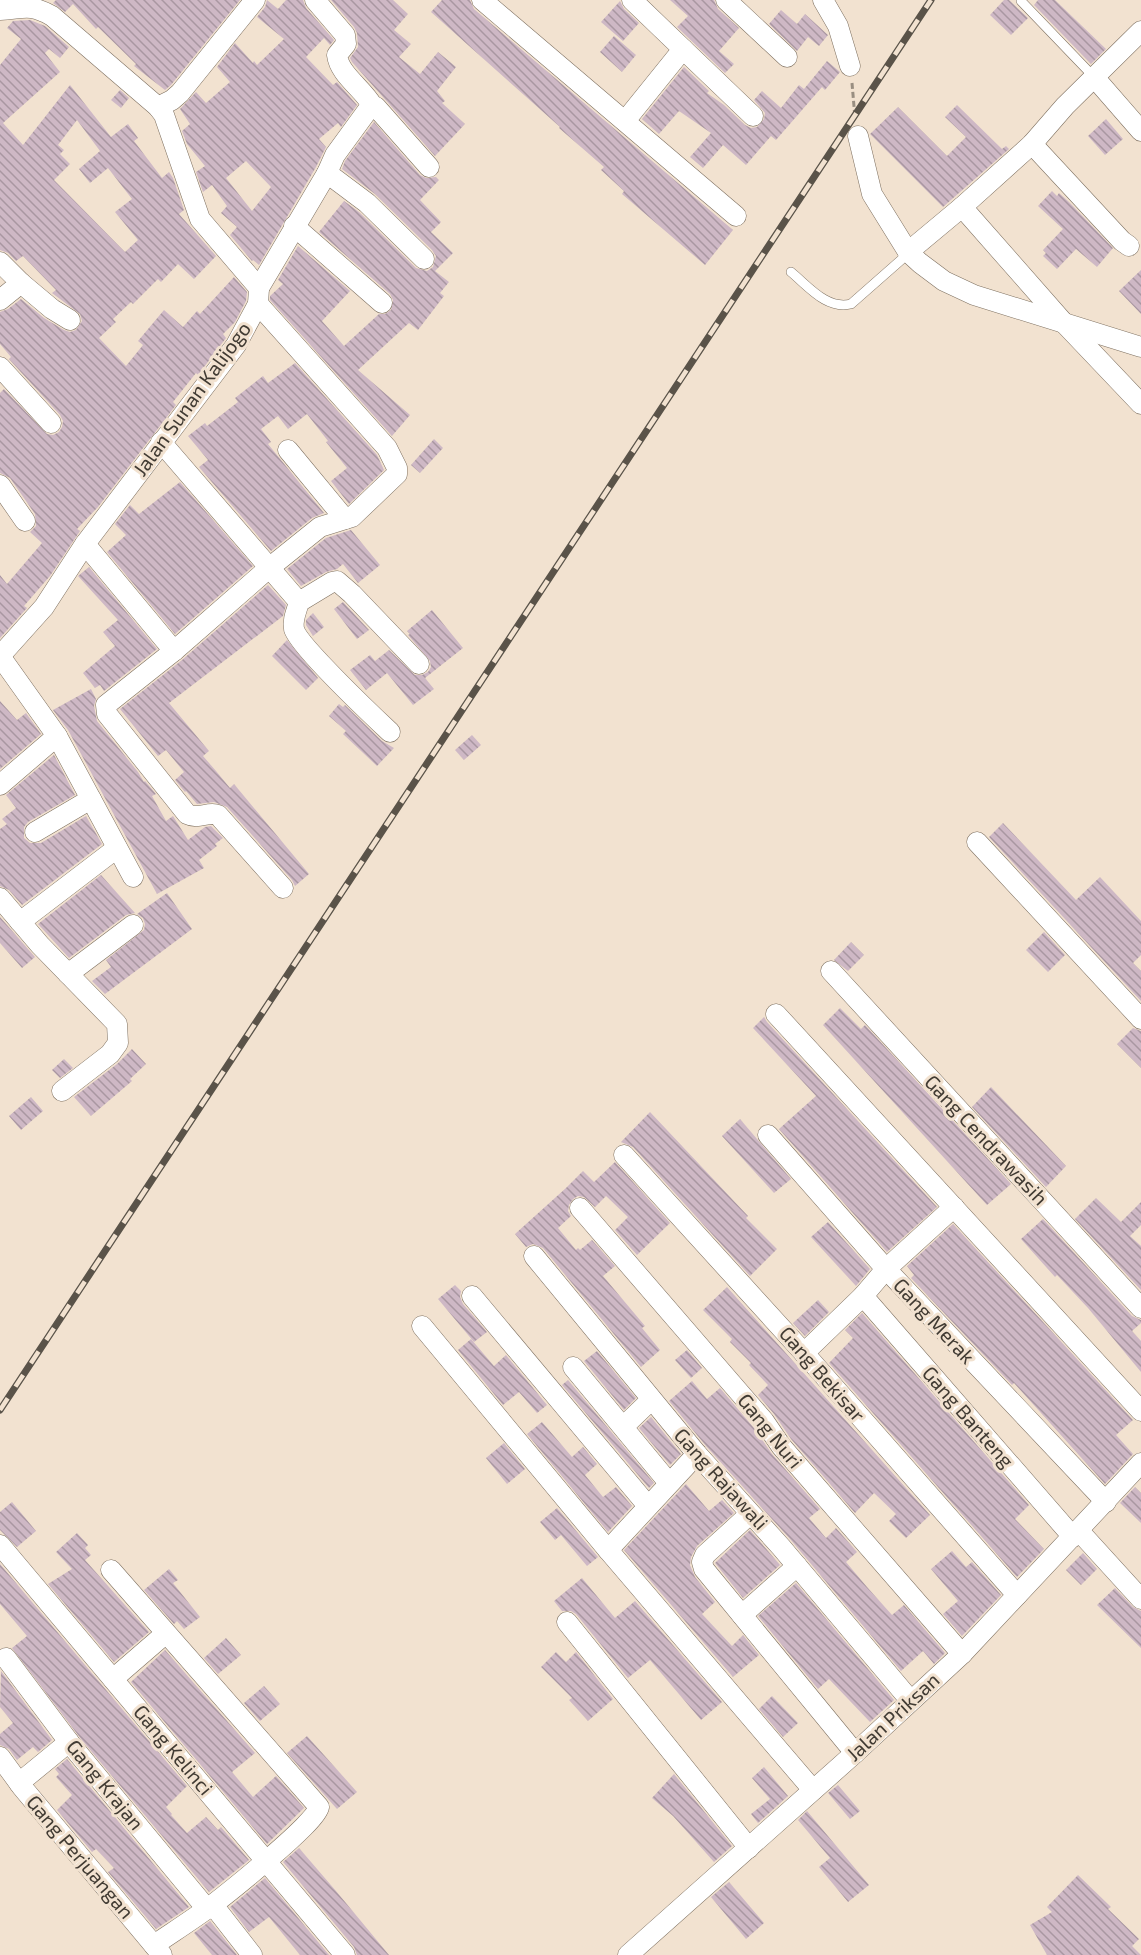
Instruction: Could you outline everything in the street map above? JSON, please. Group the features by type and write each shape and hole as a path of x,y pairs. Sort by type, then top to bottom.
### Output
{"street":[{"path":"158,107 180,93 255,0"},
{"path":"315,0 345,35 346,44 337,58 348,75 372,105 429,167"},
{"path":"482,0 736,216"},
{"path":"632,0 753,116"},
{"path":"726,0 787,57"},
{"path":"823,0 838,26 850,66"},
{"path":"0,10 29,6 46,13 158,107 164,115 200,219 259,296 387,448 397,468 397,474 392,480 352,517 320,527 174,651 106,705 107,714 187,814 198,818 214,813 218,815 283,888"},
{"path":"908,252 1032,144 1065,106 1141,31"},
{"path":"624,121 682,49"},
{"path":"1094,77 1141,130"},
{"name":"Jalan Sunan Kalijogo","path":"0,656 44,607 85,544 236,345 294,226 327,173 335,155 372,105"},
{"path":"858,136 872,194 908,252 944,281 974,295 1141,347"},
{"path":"1032,144 1129,246"},
{"path":"327,173 367,203 424,259"},
{"path":"962,207 1064,323 1141,404"},
{"path":"294,226 382,303"},
{"path":"0,262 52,309 70,320"},
{"path":"0,300 21,283"},
{"path":"0,367 51,423"},
{"path":"161,442 299,602"},
{"path":"288,450 345,519"},
{"path":"0,484 25,521"},
{"path":"85,544 174,651"},
{"path":"390,732 317,658 295,632 293,623 299,602 337,581 419,664"},
{"path":"0,656 57,736 133,877"},
{"path":"0,785 57,736"},
{"path":"35,832 91,799"},
{"path":"977,842 1141,1019"},
{"path":"20,922 117,848"},
{"path":"0,898 68,974 117,1024 118,1043 110,1054 62,1091"},
{"path":"68,974 133,925"},
{"name":"Gang Cendrawasih","path":"831,971 1141,1308"},
{"path":"776,1014 1141,1411"},
{"name":"Gang Merak","path":"768,1135 886,1269 1106,1502"},
{"name":"Gang Bekisar","path":"624,1155 804,1353 1017,1595"},
{"name":"Gang Nuri","path":"580,1208 764,1421 781,1446 962,1653"},
{"path":"804,1353 886,1269 954,1208"},
{"name":"Gang Rajawali","path":"534,1256 651,1400 797,1566 910,1700"},
{"path":"472,1296 648,1506"},
{"name":"Gang Banteng","path":"862,1296 1076,1534 1141,1599"},
{"path":"422,1326 608,1550 813,1790"},
{"path":"573,1367 669,1483"},
{"path":"624,1426 651,1400"},
{"path":"608,1550 697,1454"},
{"name":"Jalan Priksan","path":"628,1955 855,1753 962,1653 1140,1466"},
{"path":"750,1514 705,1555 702,1562 704,1569 855,1753"},
{"name":"Gang Kelinci","path":"0,1545 345,1955"},
{"path":"742,1615 797,1566"},
{"path":"111,1570 319,1807 318,1813 307,1824 158,1950"},
{"path":"567,1622 748,1848"},
{"path":"113,1678 165,1634"},
{"name":"Gang Krajan","path":"6,1658 69,1742 252,1955"},
{"path":"19,1783 69,1742"},
{"name":"Gang Perjuangan","path":"0,1757 158,1950"}],"lane":[{"path":"1021,1 1094,77"},
{"path":"791,272 829,304 842,306 851,304 908,252"}],"path":[{"path":"850,66 858,136"}],"building":[{"path":"56,0 240,0 165,90 134,66 136,64 98,27 96,29 73,4 65,12 53,3"},
{"path":"267,0 278,9 286,0 303,0 306,8 334,40 330,45 324,38 306,57 333,85 337,82 357,105 341,127 338,123 319,139 326,147 259,265 252,261 230,235 237,227 221,213 227,206 212,185 203,192 196,172 205,166 187,144 182,131 190,124 180,109 196,92 206,103 230,82 217,67 235,43 257,65 284,39 257,17 265,7","holes":["246,161 271,187 252,211 226,178"]},
{"path":"331,0 393,0 408,14 394,30 411,44 399,57 420,74 438,52 456,67 437,91 445,101 442,103 465,124 435,156 352,62 350,58 358,47 357,33"},
{"path":"442,0 470,0 474,9 733,230 705,265 622,194 624,191 601,170 604,167 431,12"},
{"path":"670,0 714,0 718,9 739,28 719,51 734,64 725,73 677,27 688,16"},
{"path":"1004,0 1009,0 1028,18 1011,35 990,15"},
{"path":"1038,0 1055,0 1106,49 1091,64 1034,5"},
{"path":"620,1 624,9 639,23 623,41 601,22"},
{"path":"781,10 797,24 805,14 828,35 819,46 808,37 797,51 769,24"},
{"path":"30,20 45,26 69,47 60,58 49,49 45,53 60,72 3,123 23,145 70,85 111,137 128,124 138,138 134,141 162,178 169,172 184,210 179,214 216,256 194,279 178,264 161,282 158,279 133,304 131,302 113,319 116,322 99,338 126,366 143,345 138,341 164,310 183,327 197,311 200,314 234,277 247,292 246,301 235,322 223,334 226,338 198,375 196,373 173,402 176,405 98,507 77,529 80,531 50,576 24,606 27,608 0,638 0,575 7,584 42,543 30,532 36,526 35,514 10,478 0,473 0,393 4,389 47,434 53,435 59,432 63,421 9,359 11,357 0,344 0,312 21,299 44,318 64,330 70,332 76,330 82,321 80,314 52,293 56,290 23,256 16,261 8,253 0,250 0,65 21,39 7,28 13,21","holes":["77,120 100,151 79,169 90,183 108,168 132,199 115,212 138,240 125,252 54,180 70,164 60,154 64,150 58,145"]},
{"path":"614,36 636,55 622,72 600,52"},
{"path":"827,61 840,72 825,90 822,87 776,140 771,136 746,165 723,145 703,168 690,157 711,133 679,111 659,134 642,119 684,67 709,91 707,93 745,125 751,128 757,127 764,119 765,113 754,100 762,91 781,108 799,85 804,89"},
{"path":"120,90 129,98 121,108 111,100"},
{"path":"957,105 1002,149 1006,146 1009,149 943,207 870,134 898,107 947,156 966,137 945,117"},
{"path":"1106,119 1123,139 1105,155 1088,136"},
{"path":"374,122 420,175 426,178 436,177 439,180 420,200 441,222 431,232 453,253 435,271 449,282 440,293 444,296 418,330 409,323 358,370 410,415 392,436 270,300 270,296 283,284 278,280 298,246 350,291 322,321 344,346 379,314 385,314 391,310 393,300 390,294 319,232 344,201 359,212 416,268 427,271 433,267 436,256 432,250 375,194 342,169 345,161"},
{"path":"1052,191 1057,196 1059,193 1069,202 1113,248 1097,267 1076,249 1057,269 1043,256 1046,253 1043,250 1063,229 1038,206"},
{"path":"1141,270 1141,314 1119,291"},
{"path":"295,363 377,455 384,470 349,504 331,481 347,468 307,414 288,429 278,416 261,429 271,442 268,444 324,513 312,518 271,551 199,467 208,460 188,436 205,423 207,426 238,402 235,398 263,376 268,383"},
{"path":"434,439 443,448 420,473 411,465"},
{"path":"180,482 253,566 175,634 107,552 126,535 115,524 130,505 139,514"},
{"path":"351,530 380,565 358,583 343,564 301,586 287,569 326,538"},
{"path":"89,567 157,649 104,691 100,685 95,688 83,673 115,646 103,632 118,620 78,576"},
{"path":"268,585 286,605 283,616 169,703 209,751 203,756 230,788 234,784 309,874 295,886 227,807 214,802 197,804 185,792 175,780 184,772 166,750 158,756 120,709 182,660"},
{"path":"343,602 369,630 357,639 334,609"},
{"path":"432,610 463,648 425,678 434,689 413,705 387,673 366,690 350,670 370,655 375,661 389,650 415,675 428,672 431,667 430,661 407,631"},
{"path":"313,613 324,627 313,636 306,625 306,620"},
{"path":"287,640 318,678 306,690 272,656"},
{"path":"91,689 96,699 94,706 97,721 156,794 152,796 166,821 173,816 188,840 205,827 211,826 223,838 215,844 217,846 199,860 204,868 157,894 68,730 53,710"},
{"path":"0,701 17,720 26,713 41,734 0,769"},
{"path":"339,704 343,707 345,705 382,741 394,748 377,766 343,734 346,731 329,716"},
{"path":"472,735 481,745 464,760 455,750"},
{"path":"54,755 75,795 28,822 24,827 24,838 30,843 41,843 86,816 102,844 22,905 9,890 0,886 0,829 7,824 2,819 16,808 6,795"},
{"path":"1003,823 1076,900 1100,877 1141,921 1141,955 1133,963 1141,971 1141,1001 989,837"},
{"path":"101,875 135,913 126,915 69,958 38,924"},
{"path":"167,893 192,929 105,994 92,981 111,967 106,960 144,930 143,918 137,914"},
{"path":"0,917 35,957 22,968 0,943"},
{"path":"1044,932 1065,955 1048,972 1026,950"},
{"path":"851,942 864,955 848,971 834,960"},
{"path":"840,1008 861,1029 865,1025 1011,1184 987,1205 823,1025"},
{"path":"764,1017 937,1207 887,1252 779,1129 816,1096 753,1028"},
{"path":"1133,1028 1141,1031 1141,1068 1117,1044"},
{"path":"132,1049 146,1064 130,1079 132,1081 91,1116 74,1097 117,1064"},
{"path":"64,1059 73,1068 60,1078 52,1070"},
{"path":"991,1087 1066,1166 1046,1187 972,1107"},
{"path":"31,1097 43,1111 21,1130 9,1116"},
{"path":"650,1112 777,1249 750,1276 633,1147 621,1142"},
{"path":"740,1119 791,1179 774,1193 722,1136"},
{"path":"615,1162 670,1223 637,1255 615,1230 628,1217 606,1196 595,1207 584,1197 578,1196 569,1205 568,1211 571,1216 558,1228 576,1250 578,1248 580,1250 592,1240 615,1266 603,1276 645,1326 642,1328 660,1350 641,1367 543,1248 533,1244 526,1247 515,1234 583,1171 594,1182"},
{"path":"1096,1198 1121,1222 1141,1202 1141,1225 1130,1236 1141,1246 1141,1290 1075,1219"},
{"path":"1043,1219 1132,1316 1141,1320 1141,1323 1132,1331 1141,1341 1141,1372 1088,1308 1057,1275 1055,1277 1021,1239"},
{"path":"828,1222 870,1269 856,1286 811,1237"},
{"path":"953,1224 1133,1420 1116,1435 1133,1454 1105,1484 1014,1383 1012,1385 911,1278 914,1275 907,1266"},
{"path":"455,1285 461,1291 460,1297 463,1304 487,1332 474,1342 438,1299"},
{"path":"727,1287 930,1515 906,1538 889,1521 896,1514 874,1493 855,1513 791,1439 758,1395 768,1385 749,1365 751,1363 730,1342 732,1339 703,1310"},
{"path":"818,1300 829,1312 805,1336 793,1323"},
{"path":"862,1313 1029,1505 1015,1519 1044,1549 1017,1577 829,1363 853,1338 845,1330"},
{"path":"471,1339 494,1366 506,1355 547,1405 537,1413 519,1392 503,1405 458,1350"},
{"path":"687,1350 702,1368 691,1378 675,1360"},
{"path":"597,1351 636,1398 624,1410 584,1361"},
{"path":"568,1380 654,1483 649,1488 562,1385"},
{"path":"692,1381 707,1399 720,1388 754,1428 772,1454 820,1509 809,1518 826,1538 836,1528 857,1552 846,1562 867,1587 892,1615 904,1605 945,1653 934,1664 923,1651 901,1671 790,1539 706,1446 669,1401"},
{"path":"651,1417 681,1454 670,1465 639,1428"},
{"path":"542,1422 572,1457 583,1447 597,1464 585,1475 603,1497 616,1487 632,1506 608,1532 527,1434"},
{"path":"504,1443 525,1469 507,1484 486,1458"},
{"path":"686,1484 709,1511 722,1500 734,1513 697,1546 691,1557 690,1565 695,1577 715,1602 702,1614 732,1646 743,1635 759,1655 733,1677 624,1550"},
{"path":"1135,1487 1141,1493 1141,1523 1120,1503"},
{"path":"12,1502 36,1531 17,1547 0,1530 0,1512"},
{"path":"557,1508 598,1557 587,1566 561,1535 555,1540 540,1522"},
{"path":"750,1530 780,1565 743,1598 715,1563"},
{"path":"77,1533 88,1545 85,1548 91,1555 85,1560 149,1632 114,1662 48,1584 72,1569 56,1552"},
{"path":"952,1551 966,1567 972,1562 1001,1595 962,1636 943,1614 958,1601 931,1569"},
{"path":"1083,1553 1097,1569 1081,1585 1066,1570"},
{"path":"0,1564 187,1786 166,1807 171,1815 187,1833 206,1817 218,1830 221,1827 249,1860 209,1892 81,1739 12,1648 27,1636 0,1604"},
{"path":"169,1569 178,1580 173,1583 200,1617 184,1629 177,1621 174,1624 144,1590"},
{"path":"582,1578 615,1618 635,1601 722,1702 701,1720 650,1660 628,1678 576,1614 571,1611 562,1611 554,1601"},
{"path":"796,1583 894,1700 870,1722 829,1679 818,1689 758,1616"},
{"path":"1115,1588 1133,1607 1141,1611 1141,1648 1097,1605"},
{"path":"226,1638 241,1655 218,1674 204,1658"},
{"path":"165,1650 255,1753 232,1772 253,1797 276,1776 304,1808 267,1844 131,1682"},
{"path":"556,1652 566,1662 576,1652 613,1699 588,1721 569,1700 572,1698 541,1667"},
{"path":"1,1671 52,1740 38,1752 33,1747 17,1760 9,1749 0,1745 0,1734 13,1723 0,1707"},
{"path":"264,1686 280,1704 260,1721 244,1703"},
{"path":"772,1696 798,1723 783,1737 759,1709"},
{"path":"307,1736 357,1792 337,1809 287,1753"},
{"path":"67,1759 189,1907 156,1929 108,1872 114,1868 96,1849 92,1852 57,1810 72,1795 56,1777 59,1774 55,1769"},
{"path":"764,1767 788,1796 758,1823 751,1814 770,1799 752,1778"},
{"path":"674,1774 732,1846 714,1862 673,1816 652,1798"},
{"path":"838,1785 860,1811 850,1819 828,1793"},
{"path":"807,1811 869,1885 848,1902 819,1867 830,1858 798,1820"},
{"path":"299,1848 389,1955 357,1955 354,1947 283,1862"},
{"path":"1078,1875 1111,1907 1108,1909 1139,1939 1132,1946 1141,1955 1047,1955 1030,1925 1052,1912 1047,1907"},
{"path":"265,1878 329,1955 300,1955 269,1917 249,1932 230,1907"},
{"path":"729,1882 764,1923 746,1939 711,1897"},
{"path":"210,1921 237,1955 212,1955 194,1933"}],"railway":[{"path":"0,1410 931,0"}]}
